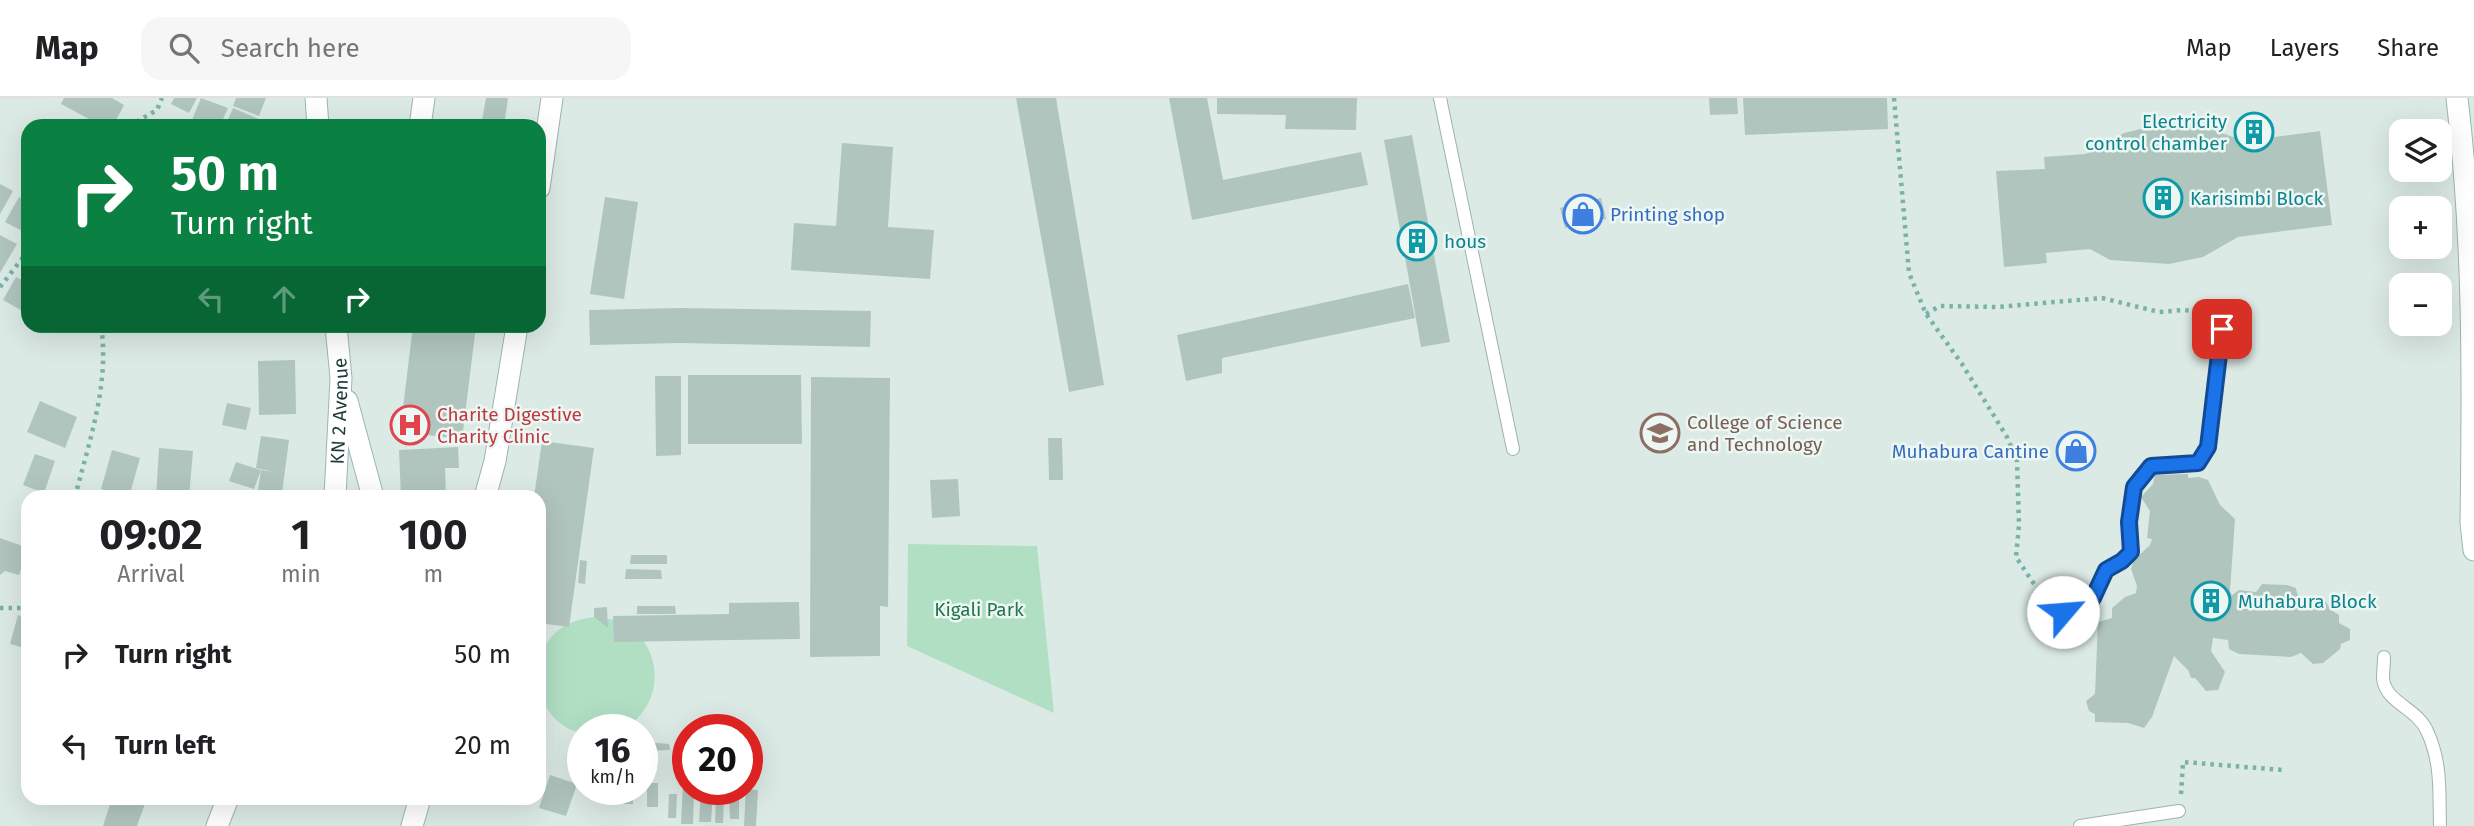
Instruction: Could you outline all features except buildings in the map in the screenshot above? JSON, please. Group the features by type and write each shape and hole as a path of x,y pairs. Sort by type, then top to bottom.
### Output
{"street":[{"path":"316,98 318,119"},
{"path":"421,119 424,98"},
{"path":"546,140 552,98"},
{"path":"2457,98 2470,229 2474,343 2471,523 2474,550"},
{"name":"KN 2 Avenue","path":"335,490 341,378 337,333"},
{"path":"487,490 495,461 516,333"},
{"path":"341,378 371,490"},
{"path":"217,826 225,805"},
{"path":"412,826 418,805"}],"lane":[{"path":"1440,98 1513,449"},
{"path":"2063,612 2093,598 2106,570 2131,552 2129,522 2134,487 2151,466 2198,463 2208,447 2222,329"},
{"path":"2384,657 2384,682 2392,698 2414,712 2427,728 2439,763 2440,826"},
{"path":"2080,826 2179,811"}],"path":[{"path":"141,119 157,110 162,98"},
{"path":"1894,98 1909,272 1926,314 2007,437 2017,461 2019,525 2016,557 2034,584 2063,612"},
{"path":"0,287 21,260"},
{"path":"1926,314 1940,306 1997,307 2102,298 2159,312 2184,310 2210,313 2222,329"},
{"path":"77,490 99,402 103,333"},
{"path":"0,608 21,608"},
{"path":"2179,811 2183,762 2283,770"}],"green space":[{"name":"Kigali Park","path":"908,544 1037,546 1054,713 907,646"},
{"path":"594,617 617,621 636,633 644,642 654,665 655,678 649,702 641,714 567,714 567,727 555,719 546,707 546,646 558,630 572,622"}],"place":[{"name":"Electricity control chamber","path":"2254,132"},
{"name":"Karisimbi Block","path":"2163,198"},
{"name":"Printing shop","path":"1583,214"},
{"name":"hous","path":"1417,241"},
{"name":"Charite Digestive Charity Clinic","path":"410,425"},
{"name":"College of Science and Technology","path":"1660,433"},
{"name":"Muhabura Cantine","path":"2076,451"},
{"name":"Muhabura Block","path":"2211,601"}],"route":[{"path":"2063,612 2093,598 2106,570 2131,552 2129,522 2134,487 2151,466 2198,463 2208,447 2222,329"}]}
